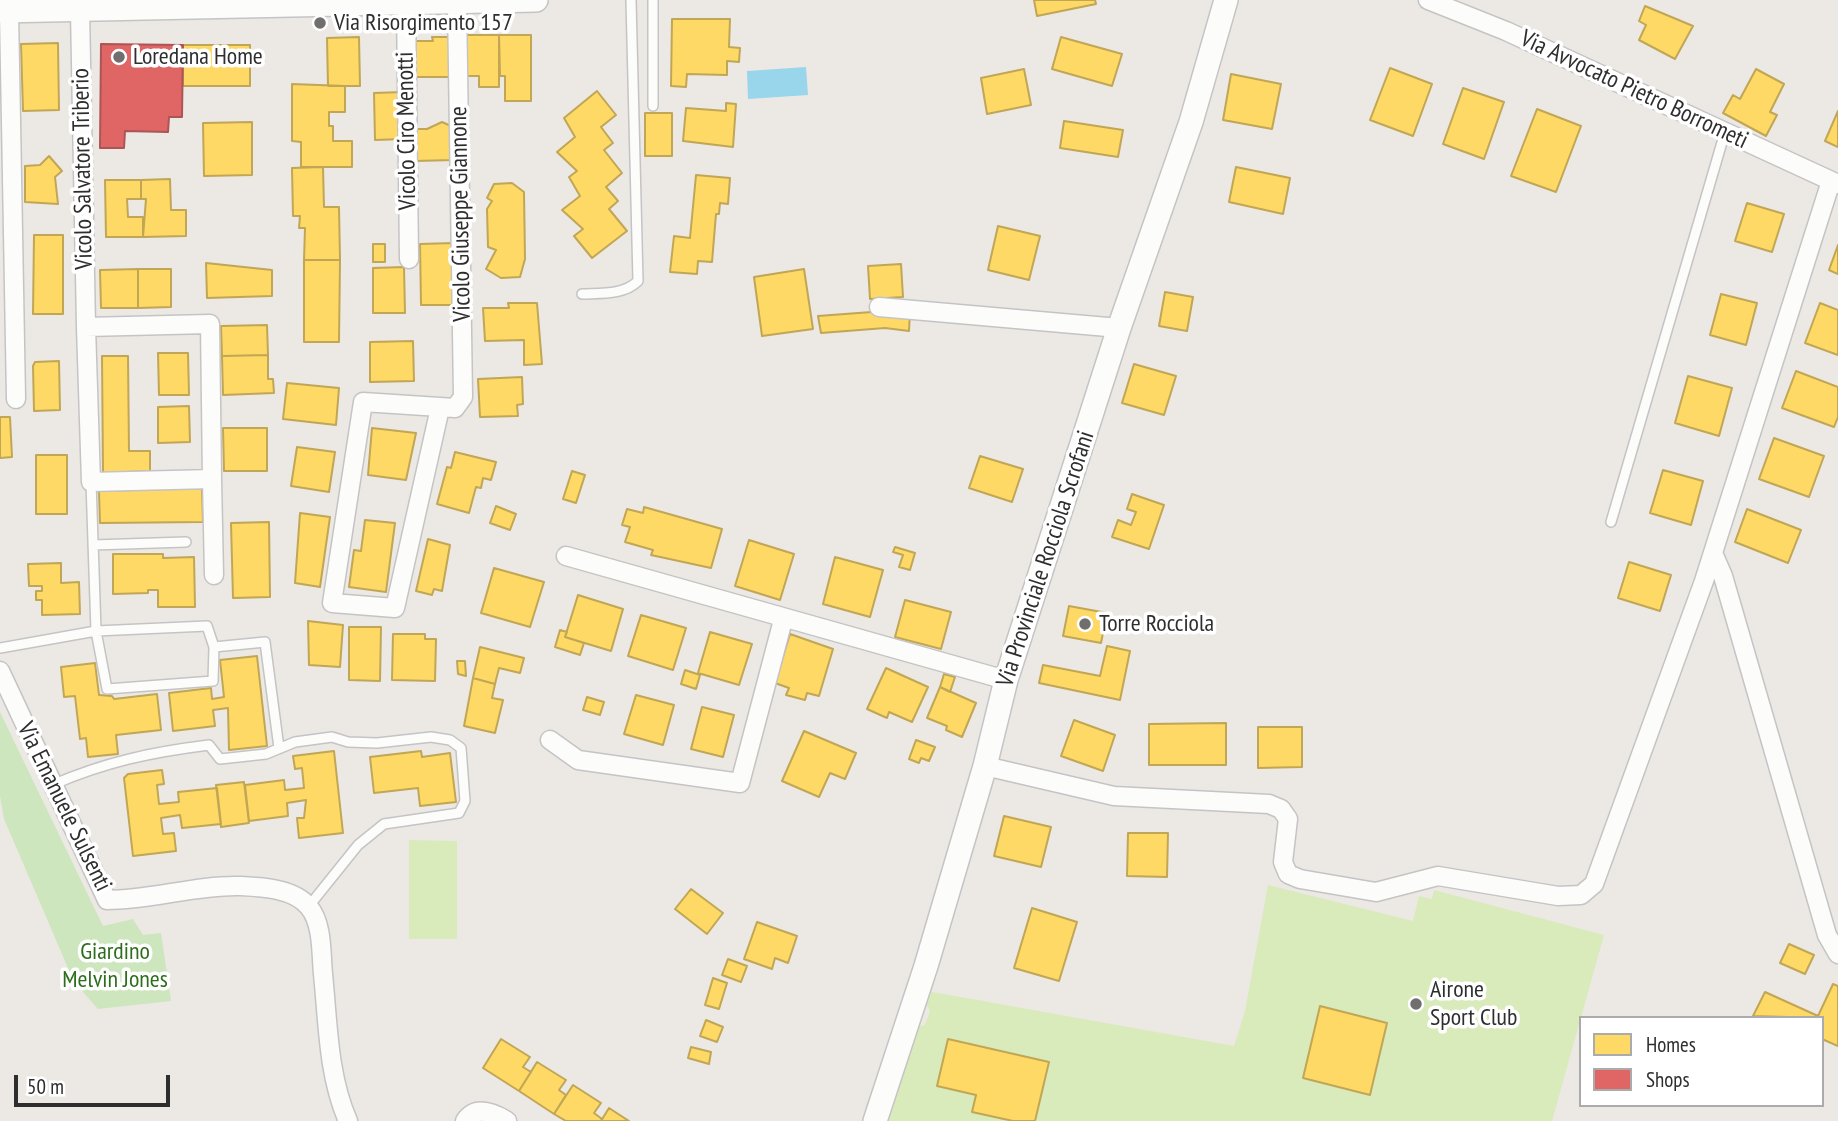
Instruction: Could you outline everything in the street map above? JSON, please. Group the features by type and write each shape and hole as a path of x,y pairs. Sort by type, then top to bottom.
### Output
{"street":[{"path":"16,399 4,11 276,3 536,0"},
{"name":"Via Provinciale Rocciola Scrofani","path":"875,1121 926,966 985,766 1006,680 1119,328 1191,122 1226,0"},
{"name":"Via Avvocato Pietro Borrometi","path":"1428,0 1506,31 1834,182"},
{"name":"Vicolo Giuseppe Giannone","path":"440,408 455,408 463,397 457,2"},
{"name":"Vicolo Ciro Menotti","path":"406,3 409,259"},
{"name":"Vicolo Salvatore Triberio","path":"84,7 86,327 91,482"},
{"path":"985,766 1114,796 1269,803 1281,809 1288,819 1283,862 1288,874 1300,879 1376,892 1438,876 1558,896 1581,895 1594,884 1713,553 1834,182"},
{"path":"879,307 1119,328"},
{"path":"86,327 209,324 214,575"},
{"path":"363,402 440,408 395,608 332,603 363,402"},
{"path":"91,482 212,479"},
{"path":"1713,553 1723,576 1827,935 1838,954"},
{"path":"566,556 783,620 1006,680"},
{"path":"550,740 578,760 740,783 783,620"},
{"name":"Via Emanuele Sulsenti","path":"0,671 107,900 133,900 236,886 269,888 293,895 309,906"},
{"path":"309,906 319,936 334,1077 348,1121"},
{"path":"465,1121 469,1115 482,1111 493,1112 507,1121"}],"lane":[{"path":"582,294 631,288 638,281 631,0"},
{"path":"653,0 653,106"},
{"path":"1611,522 1725,132"},
{"path":"0,648 96,631 207,625 214,647 213,681 107,689 96,631 91,482"},
{"path":"93,545 186,542"},
{"path":"214,647 265,642 279,748"},
{"path":"52,785 95,767 144,753 209,746 220,759 266,754 295,742 332,737 348,742 377,743 431,737 450,740 461,748 464,801 459,813 384,824 358,845 309,906"}],"green space":[{"name":"Giardino Melvin Jones","path":"0,712 103,926 133,919 143,935 161,933 171,1001 98,1009 74,982 4,819 0,796"},
{"path":"409,840 457,841 457,939 409,939"},
{"name":"Airone Sport Club","path":"1268,885 1413,921 1419,896 1432,899 1434,890 1604,935 1581,1016 1579,1016 1552,1121 882,1121 914,1028 925,1025 930,1011 924,1000 927,991 1234,1046 1245,1011"}],"water":[{"path":"806,67 808,95 748,99 747,71"}],"building: Homes":[{"path":"1034,0 1095,0 1096,4 1037,16"},
{"path":"1645,6 1693,26 1675,59 1639,40 1646,25 1639,21"},
{"path":"672,19 730,19 729,47 740,48 739,62 727,61 727,75 687,74 686,87 671,86"},
{"path":"466,35 499,35 499,87 479,87 479,76 466,76"},
{"path":"499,35 531,35 531,101 505,101 505,76 500,76"},
{"path":"359,37 360,86 328,86 327,38"},
{"path":"432,37 452,37 452,77 412,77 412,41 433,41"},
{"path":"1061,37 1122,54 1112,86 1052,69"},
{"path":"58,43 59,110 23,111 21,44"},
{"path":"183,45 250,45 250,86 183,86"},
{"path":"1390,68 1432,84 1413,136 1370,120"},
{"path":"1024,69 1031,105 987,114 981,78"},
{"path":"1756,69 1784,84 1770,112 1777,115 1766,136 1723,113 1733,95 1740,99"},
{"path":"1231,74 1281,84 1272,129 1223,120"},
{"path":"292,84 345,86 345,112 329,112 329,126 333,126 333,141 352,141 352,167 301,167 301,142 292,141"},
{"path":"1463,88 1504,102 1484,159 1443,144"},
{"path":"597,91 616,115 601,127 613,143 604,150 622,173 606,187 618,201 609,209 627,231 592,258 574,236 583,229 562,210 580,196 569,177 577,171 557,152 575,137 564,118"},
{"path":"403,92 404,139 375,140 374,93"},
{"path":"726,103 736,104 733,147 683,141 686,108 726,111"},
{"path":"1537,109 1581,126 1556,192 1511,176"},
{"path":"1838,111 1838,147 1825,141"},
{"path":"645,113 672,113 672,156 645,156"},
{"path":"1064,121 1123,130 1118,157 1060,148"},
{"path":"252,122 252,175 204,176 203,123"},
{"path":"442,122 451,126 453,160 415,161 414,129 427,129"},
{"path":"49,156 62,171 55,177 58,204 25,202 25,166 40,165"},
{"path":"323,167 324,207 339,207 340,260 304,260 305,228 299,228 300,216 293,216 292,168"},
{"path":"1236,167 1290,178 1283,214 1229,202"},
{"path":"696,175 730,178 728,204 720,203 719,214 716,214 712,262 698,261 697,274 670,272 674,236 690,238"},
{"path":"170,179 171,210 186,210 186,236 143,237 146,199 141,199 141,180"},
{"path":"105,180 141,180 141,199 127,199 128,217 143,217 143,237 106,237"},
{"path":"512,183 524,192 525,259 520,277 501,278 486,269 496,250 488,247 487,209 492,201 487,198 494,184"},
{"path":"1747,203 1784,214 1772,252 1735,241"},
{"path":"998,226 1040,236 1029,280 988,270"},
{"path":"34,235 63,235 63,314 33,314"},
{"path":"454,243 454,305 421,305 420,244"},
{"path":"373,244 385,244 385,262 373,262"},
{"path":"1838,245 1838,274 1829,270"},
{"path":"304,260 340,260 339,342 304,342"},
{"path":"206,263 272,270 272,296 207,298"},
{"path":"901,264 903,297 870,299 868,266"},
{"path":"404,267 405,313 373,313 373,268"},
{"path":"138,269 138,308 101,308 100,270"},
{"path":"138,269 171,269 171,307 138,308"},
{"path":"804,269 813,329 762,336 754,277"},
{"path":"1165,292 1193,297 1187,331 1159,326"},
{"path":"1721,294 1757,303 1746,345 1710,335"},
{"path":"508,303 537,303 542,364 524,365 524,340 485,341 483,308 509,308"},
{"path":"1820,303 1838,310 1838,355 1805,343"},
{"path":"910,312 909,331 885,328 821,333 818,316"},
{"path":"267,325 268,355 222,356 221,326"},
{"path":"413,341 414,381 370,382 370,342"},
{"path":"158,353 188,353 189,395 159,395"},
{"path":"268,355 268,379 273,379 274,393 223,395 222,356"},
{"path":"102,356 128,356 129,451 150,451 150,471 103,473"},
{"path":"59,361 60,410 34,411 35,362"},
{"path":"1134,364 1176,376 1164,415 1122,403"},
{"path":"1796,371 1838,387 1838,417 1834,427 1782,408"},
{"path":"1688,376 1732,388 1719,436 1675,423"},
{"path":"522,377 523,404 517,405 518,416 480,417 478,379"},
{"path":"287,383 339,388 336,425 283,419"},
{"path":"189,406 190,442 158,443 158,407"},
{"path":"0,417 10,417 12,457 0,458"},
{"path":"223,428 267,428 267,471 224,471"},
{"path":"372,428 416,433 406,480 368,475"},
{"path":"1774,438 1824,456 1809,497 1759,479"},
{"path":"297,447 335,452 329,492 291,486"},
{"path":"455,452 496,462 491,480 483,478 481,488 476,487 469,513 437,504 447,467 451,468"},
{"path":"36,455 67,455 67,514 36,514"},
{"path":"980,456 1023,469 1012,502 969,488"},
{"path":"1663,470 1703,481 1691,525 1650,513"},
{"path":"572,471 585,475 576,503 563,499"},
{"path":"202,488 203,522 100,523 99,491"},
{"path":"1132,494 1164,505 1149,549 1112,537 1118,520 1131,525 1136,512 1127,509"},
{"path":"496,506 516,514 510,530 490,523"},
{"path":"644,507 722,529 711,568 651,555 653,550 625,542 630,527 622,525 627,509 643,513"},
{"path":"1747,509 1801,530 1788,563 1735,542"},
{"path":"300,513 330,517 320,587 295,583"},
{"path":"365,520 395,523 386,592 349,587 354,550 361,551"},
{"path":"269,522 270,597 233,598 231,523"},
{"path":"428,539 450,545 442,591 434,589 432,595 416,591"},
{"path":"749,540 794,554 780,600 735,586"},
{"path":"895,547 915,553 910,570 899,567 903,555 893,552"},
{"path":"113,554 163,554 163,558 194,557 195,607 158,607 158,590 148,590 148,593 113,594"},
{"path":"835,557 883,570 870,617 823,604"},
{"path":"1629,562 1671,575 1660,611 1618,598"},
{"path":"61,563 61,583 79,582 80,614 42,615 42,600 36,600 36,591 42,591 42,586 29,586 28,564"},
{"path":"494,568 544,582 530,627 481,613"},
{"path":"578,595 623,609 611,651 565,637"},
{"path":"905,600 951,612 941,649 895,637"},
{"name":"Torre Rocciola","path":"1069,606 1107,613 1101,643 1063,636"},
{"path":"641,615 686,628 673,670 628,656"},
{"path":"308,621 343,625 340,667 309,665"},
{"path":"349,627 381,627 380,681 349,680"},
{"path":"560,630 567,632 565,637 584,643 580,655 555,647"},
{"path":"710,632 752,644 739,685 698,673"},
{"path":"393,634 425,634 425,639 436,639 435,681 392,680"},
{"path":"790,634 833,649 819,696 807,693 805,700 786,695 789,688 775,683"},
{"path":"1107,646 1130,651 1120,700 1039,683 1043,665 1100,676"},
{"path":"480,647 524,658 520,673 499,668 495,684 473,678"},
{"path":"257,656 267,746 229,750 228,708 213,710 215,726 173,731 169,693 211,688 212,699 224,697 220,660"},
{"path":"457,661 465,661 466,676 458,674"},
{"path":"95,663 99,695 112,696 114,699 157,694 161,730 116,735 118,754 88,757 86,738 80,739 75,696 64,697 61,667"},
{"path":"886,668 928,687 912,722 889,712 887,718 867,709"},
{"path":"685,670 700,675 696,689 681,684"},
{"path":"944,674 955,677 950,692 940,687"},
{"path":"473,678 495,684 492,698 503,700 495,733 464,726"},
{"path":"940,687 976,703 962,737 946,730 947,726 927,718"},
{"path":"636,695 674,705 663,745 624,734"},
{"path":"587,697 604,702 600,715 583,710"},
{"path":"702,707 734,715 723,757 691,749"},
{"path":"1074,720 1115,735 1103,771 1061,756"},
{"path":"1226,723 1226,765 1149,765 1149,724"},
{"path":"1258,727 1302,727 1302,767 1258,768"},
{"path":"804,731 856,753 845,779 830,773 819,797 782,781"},
{"path":"916,740 935,747 929,761 921,758 919,763 909,759"},
{"path":"334,751 343,833 299,838 297,818 304,818 306,800 287,803 288,816 249,821 245,785 284,780 285,790 304,788 302,768 295,769 293,756"},
{"path":"421,751 422,757 450,753 456,802 420,806 418,788 374,793 370,757"},
{"path":"162,770 164,784 157,785 159,804 179,802 178,792 217,788 221,824 182,828 180,815 161,818 163,834 174,833 176,851 133,856 124,778 128,774"},
{"path":"244,782 249,823 221,827 216,785"},
{"path":"1004,816 1051,827 1041,867 994,856"},
{"path":"1128,833 1168,833 1167,877 1127,876"},
{"path":"691,889 723,913 707,934 675,909"},
{"path":"1032,908 1077,922 1059,981 1014,968"},
{"path":"757,922 797,936 788,963 775,958 772,969 744,959"},
{"path":"1789,944 1814,955 1805,974 1780,963"},
{"path":"728,959 747,966 741,982 722,975"},
{"path":"713,978 727,983 719,1009 705,1005"},
{"path":"1833,984 1838,986 1838,1046 1824,1040 1824,1016 1818,1016"},
{"path":"1765,992 1818,1016 1753,1016"},
{"path":"1320,1006 1387,1023 1370,1095 1303,1078"},
{"path":"706,1020 723,1027 717,1042 700,1036"},
{"path":"501,1039 530,1057 523,1067 531,1072 519,1091 483,1068"},
{"path":"948,1039 1049,1062 1035,1121 1013,1121 972,1112 976,1095 937,1086"},
{"path":"691,1047 711,1052 709,1064 688,1058"},
{"path":"537,1062 566,1080 559,1090 566,1095 554,1114 519,1091"},
{"path":"573,1085 601,1103 594,1113 601,1121 566,1121 554,1114"},
{"path":"609,1108 629,1121 601,1121"}],"building: Shops":[{"path":"101,44 183,45 182,117 169,117 168,132 125,131 124,148 100,148"}],"place":[{"name":"Via Risorgimento 157","path":"320,23"},
{"name":"Loredana Home","path":"119,57"},
{"name":"Torre Rocciola","path":"1085,624"},
{"name":"Airone Sport Club","path":"1416,1004"}]}
